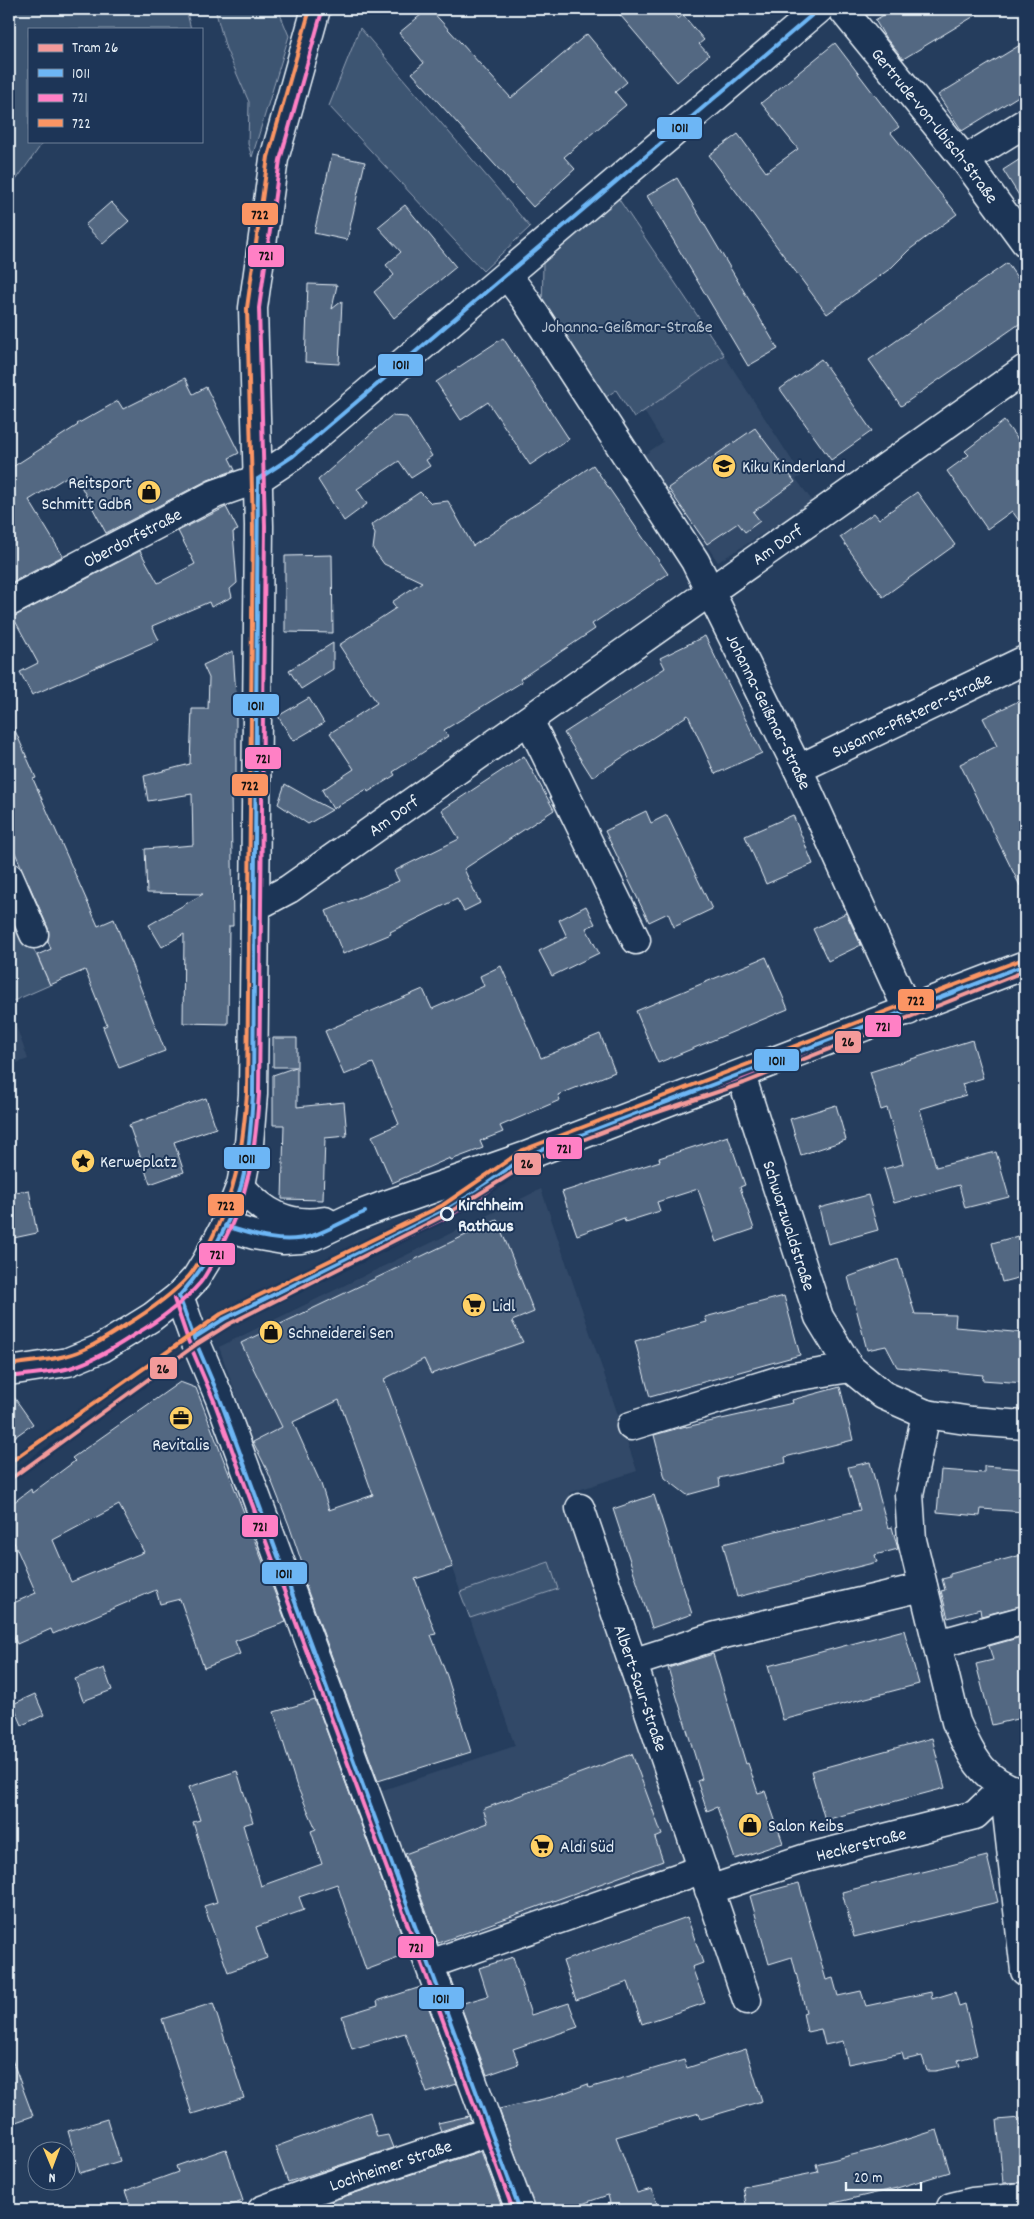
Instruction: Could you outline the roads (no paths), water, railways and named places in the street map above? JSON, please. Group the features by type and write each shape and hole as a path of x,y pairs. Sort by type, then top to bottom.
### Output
{"street":[{"path":"9,1371 68,1362 102,1348 152,1317 180,1296 200,1272 225,1226 241,1187 249,1144 253,1094 258,480 253,308 274,159 316,9"},
{"name":"Oberdorfstraße","path":"9,602 215,494 258,480 294,456 820,9"},
{"name":"Gertrude-von-Ubisch-Straße","path":"842,9 965,160 1025,242"},
{"path":"965,160 1025,123"},
{"name":"Johanna-Geißmar-Straße","path":"507,275 696,561 798,769 908,1011"},
{"name":"Am Dorf","path":"255,907 289,889 711,593 1025,369"},
{"name":"Susanne-Pfisterer-Straße","path":"798,769 1025,660"},
{"path":"530,720 636,940"},
{"path":"9,877 34,934"},
{"path":"225,1226 254,1236 282,1240 313,1236 351,1218 500,1166 1025,965"},
{"name":"Schwarzwaldstraße","path":"741,1075 819,1317 850,1368 883,1395 926,1414 972,1421 1025,1425"},
{"path":"241,1187 265,1210 285,1220 309,1224 351,1218"},
{"path":"180,1296 196,1344 220,1399 520,2210"},
{"path":"631,1426 787,1378 850,1368"},
{"path":"926,1414 909,1494 912,1540 956,1722 968,1748 983,1770 1014,1791 1025,1971"},
{"name":"Albert-Saur-Straße","path":"580,1508 747,2000"},
{"path":"632,1663 716,1636 923,1587"},
{"path":"938,1644 1025,1620"},
{"name":"Heckerstraße","path":"706,1879 806,1858 975,1815 1014,1791"},
{"path":"430,1964 706,1879"},
{"name":"Lochheimer Straße","path":"262,2210 313,2201 491,2131"},
{"path":"947,2209 972,2202 1025,2197"}],"tram line":[{"name":"26","path":"9,1480 197,1344 229,1324 447,1214 538,1157 640,1118 744,1083 1025,971"}],"place":[{"name":"Kiku Kinderland","path":"724,466"},
{"name":"Reitsport Schmitt GdbR","path":"149,492"},
{"name":"Kerweplatz","path":"83,1161"},
{"name":"Kirchheim Rathaus","path":"447,1214"},
{"name":"Lidl","path":"474,1305"},
{"name":"Schneiderei Sen","path":"271,1332"},
{"name":"Revitalis","path":"181,1418"},
{"name":"Salon Keibs","path":"750,1825"},
{"name":"Aldi Süd","path":"542,1846"}]}
